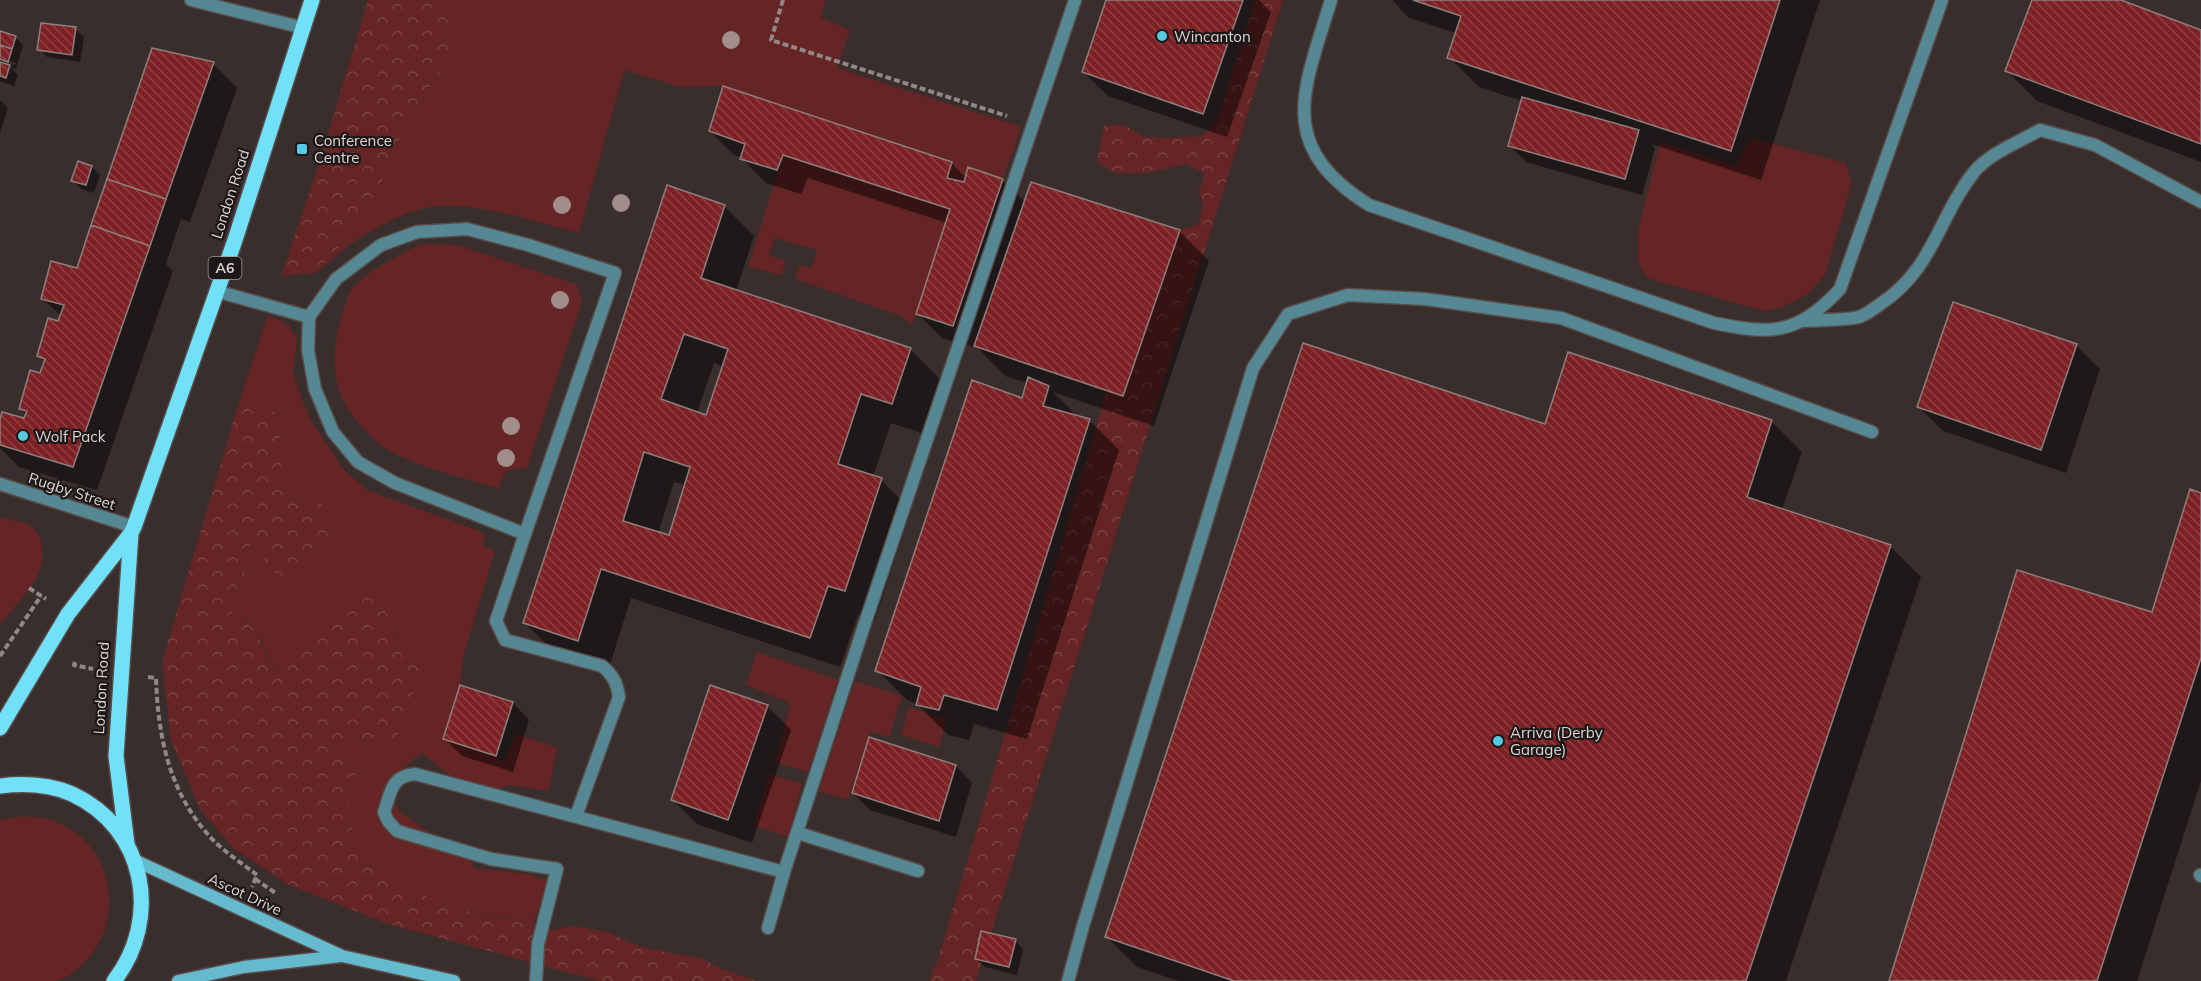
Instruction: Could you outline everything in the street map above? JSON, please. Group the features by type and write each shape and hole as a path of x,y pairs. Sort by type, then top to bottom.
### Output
{"main road":[{"name":"London Road","path":"127,844 116,756 120,673 132,530 216,291 312,0"},
{"name":"London Road","path":"0,728 68,614 132,530"},
{"path":"0,786 32,784 48,786 72,794 93,807 112,824 127,844 141,880 141,922 128,962 114,981"}],"street":[{"path":"191,0 304,28"},
{"path":"768,928 863,629 1075,0"},
{"path":"1331,0 1308,77 1304,126 1311,148 1326,172 1345,190 1369,206 1714,323 1752,331 1780,329 1803,321 1861,317 1889,298 1914,276 1929,254 1947,214 1975,170 1999,152 2040,130 2095,145 2201,202"},
{"path":"1803,321 1824,306 1840,289 1942,0"},
{"path":"525,534 395,483 358,462 333,432 315,389 308,351 309,317 336,279 381,245 417,232 467,229 528,245 615,273 496,621 505,640 602,666 611,673 617,684 619,697 576,816"},
{"path":"216,291 309,317"},
{"path":"1068,981 1253,368 1288,314 1348,295 1425,299 1561,318 1872,432"},
{"name":"Rugby Street","path":"0,484 132,530"},
{"path":"536,981 538,944 557,869 490,859 397,831 388,822 384,812 395,782 404,775 415,774 784,872"},
{"path":"798,832 918,872"},
{"name":"Ascot Drive","path":"134,860 342,956 454,981"},
{"name":"Ascot Drive","path":"178,981 244,967 342,956"}],"path":[{"path":"783,0 771,40 1034,124"},
{"path":"29,588 68,614"},
{"path":"0,656 41,596"},
{"path":"77,656 74,665 156,678 157,708 163,746 174,780 190,813 215,842 257,875 244,910"}],"green space":[{"path":"368,0 455,0 448,22 448,61 387,158 380,194 358,215 343,243 315,273 281,276 321,158"},
{"path":"455,0 826,0 820,17 850,30 837,68 1021,127 1003,179 969,167 964,182 947,178 952,162 723,86 681,87 624,70 579,233 485,209 447,206 422,208 371,231 349,245 315,273 343,243 358,215 374,199 387,158 448,61 448,22"},
{"path":"1255,0 1283,0 976,981 929,981 938,959 1107,391 1124,396 1180,230 1199,224 1203,205 1199,191 1205,173 1185,164 1147,173 1115,173 1097,162 1104,126 1123,125 1145,137 1202,136 1217,121"},
{"path":"1751,138 1845,163 1852,182 1825,275 1807,295 1783,307 1764,311 1647,278 1638,262 1638,231 1660,142 1736,166"},
{"path":"783,155 950,209 912,325 901,316 795,279 800,265 812,268 817,250 775,238 769,255 786,261 781,275 748,267"},
{"path":"422,244 457,245 576,284 582,301 527,468 505,471 499,489 424,466 383,447 355,419 340,393 336,379 335,350 341,318 350,292 362,279 378,268"},
{"path":"268,315 289,325 297,340 293,373 301,396 310,419 344,470 369,491 485,533 483,545 495,551 463,657 460,685 443,739 504,761 515,734 557,747 549,791 510,785 485,792 461,785 422,753 386,782 399,811 444,844 470,858 474,868 527,874 548,880 533,925 444,905 376,872 348,848 345,836 353,828 348,803 357,770 339,754 348,739 359,737 373,743 409,701 422,668 407,663 399,650 393,625 343,604 309,637 293,648 289,667 274,670 262,640 248,622 231,613 231,594 242,590 245,572 243,548 266,541 328,538 332,518 317,499 284,498 278,413 239,402"},
{"path":"239,402 278,413 284,498 317,499 332,518 328,538 287,582 264,565 266,541 243,548 245,572 242,590 231,594 232,613 255,631 274,670 289,667 293,648 309,637 343,604 366,596 376,601 388,616 407,663 423,667 396,739 373,743 359,737 348,739 340,754 357,770 348,803 353,828 345,836 349,848 376,872 444,905 553,930 573,926 608,932 633,944 654,950 700,958 723,970 758,981 600,981 388,924 287,884 233,848 200,809 171,740 162,662"},
{"path":"0,518 21,522 32,527 40,539 43,555 37,577 31,587 0,624"},
{"path":"757,652 838,680 808,772 774,762 791,703 746,685"},
{"path":"855,681 902,696 889,737 871,732 848,800 818,791"},
{"path":"909,707 947,719 939,747 901,735"},
{"path":"769,774 802,784 788,837 754,826"},
{"path":"22,816 54,821 74,831 89,845 100,862 107,882 109,903 106,923 99,943 86,961 68,976 55,981 0,981 0,820"}],"building":[{"name":"Wincanton","path":"1106,0 1243,0 1203,114 1082,72"},
{"path":"1413,0 1780,0 1731,151 1447,58 1461,16"},
{"path":"2032,0 2121,0 2201,30 2201,144 2005,71"},
{"path":"41,23 76,27 72,55 37,50"},
{"path":"0,31 16,36 12,49 0,45"},
{"path":"0,45 12,49 8,62 0,59"},
{"path":"152,48 214,62 166,199 107,179"},
{"path":"0,62 10,65 6,78 0,76"},
{"path":"723,86 952,162 947,178 964,182 968,167 1003,179 953,326 916,314 950,209 783,155 777,170 740,159 745,144 709,131"},
{"path":"1522,97 1639,130 1625,179 1508,146"},
{"path":"78,161 92,166 86,185 71,181"},
{"path":"107,179 166,199 150,246 91,225"},
{"path":"1031,182 1180,230 1123,396 974,346"},
{"path":"667,185 725,205 701,278 911,348 892,404 861,394 838,464 882,478 845,591 828,586 810,638 601,569 578,641 523,623","holes":["684,334 728,349 706,415 661,399","644,452 690,467 669,535 623,521"]},
{"path":"91,225 150,246 73,467 0,445 0,419 2,412 24,418 27,411 19,409 30,370 40,373 45,359 37,356 48,318 58,321 64,305 41,299 51,261 77,268"},
{"path":"1953,302 2077,344 2041,450 1917,407"},
{"name":"Arriva (Derby Garage)","path":"1303,343 1545,424 1568,352 1772,420 1747,497 1891,545 1746,981 1234,981 1105,937"},
{"path":"1028,377 1049,386 1043,406 1090,419 997,710 944,695 939,710 916,705 921,687 875,671 972,380 1022,398"},
{"path":"2190,489 2201,493 2201,658 2097,981 1889,981 2017,570 2152,612"},
{"path":"460,685 513,702 496,756 443,739"},
{"path":"710,685 768,705 728,820 671,800"},
{"path":"869,737 956,765 939,821 852,793"},
{"path":"981,931 1016,939 1009,967 975,959"}],"place":[{"name":"Wincanton","path":"1162,36"},
{"name":"Conference Centre","path":"302,149"},
{"name":"Wolf Pack","path":"23,436"},
{"name":"Arriva (Derby Garage)","path":"1498,741"}]}
